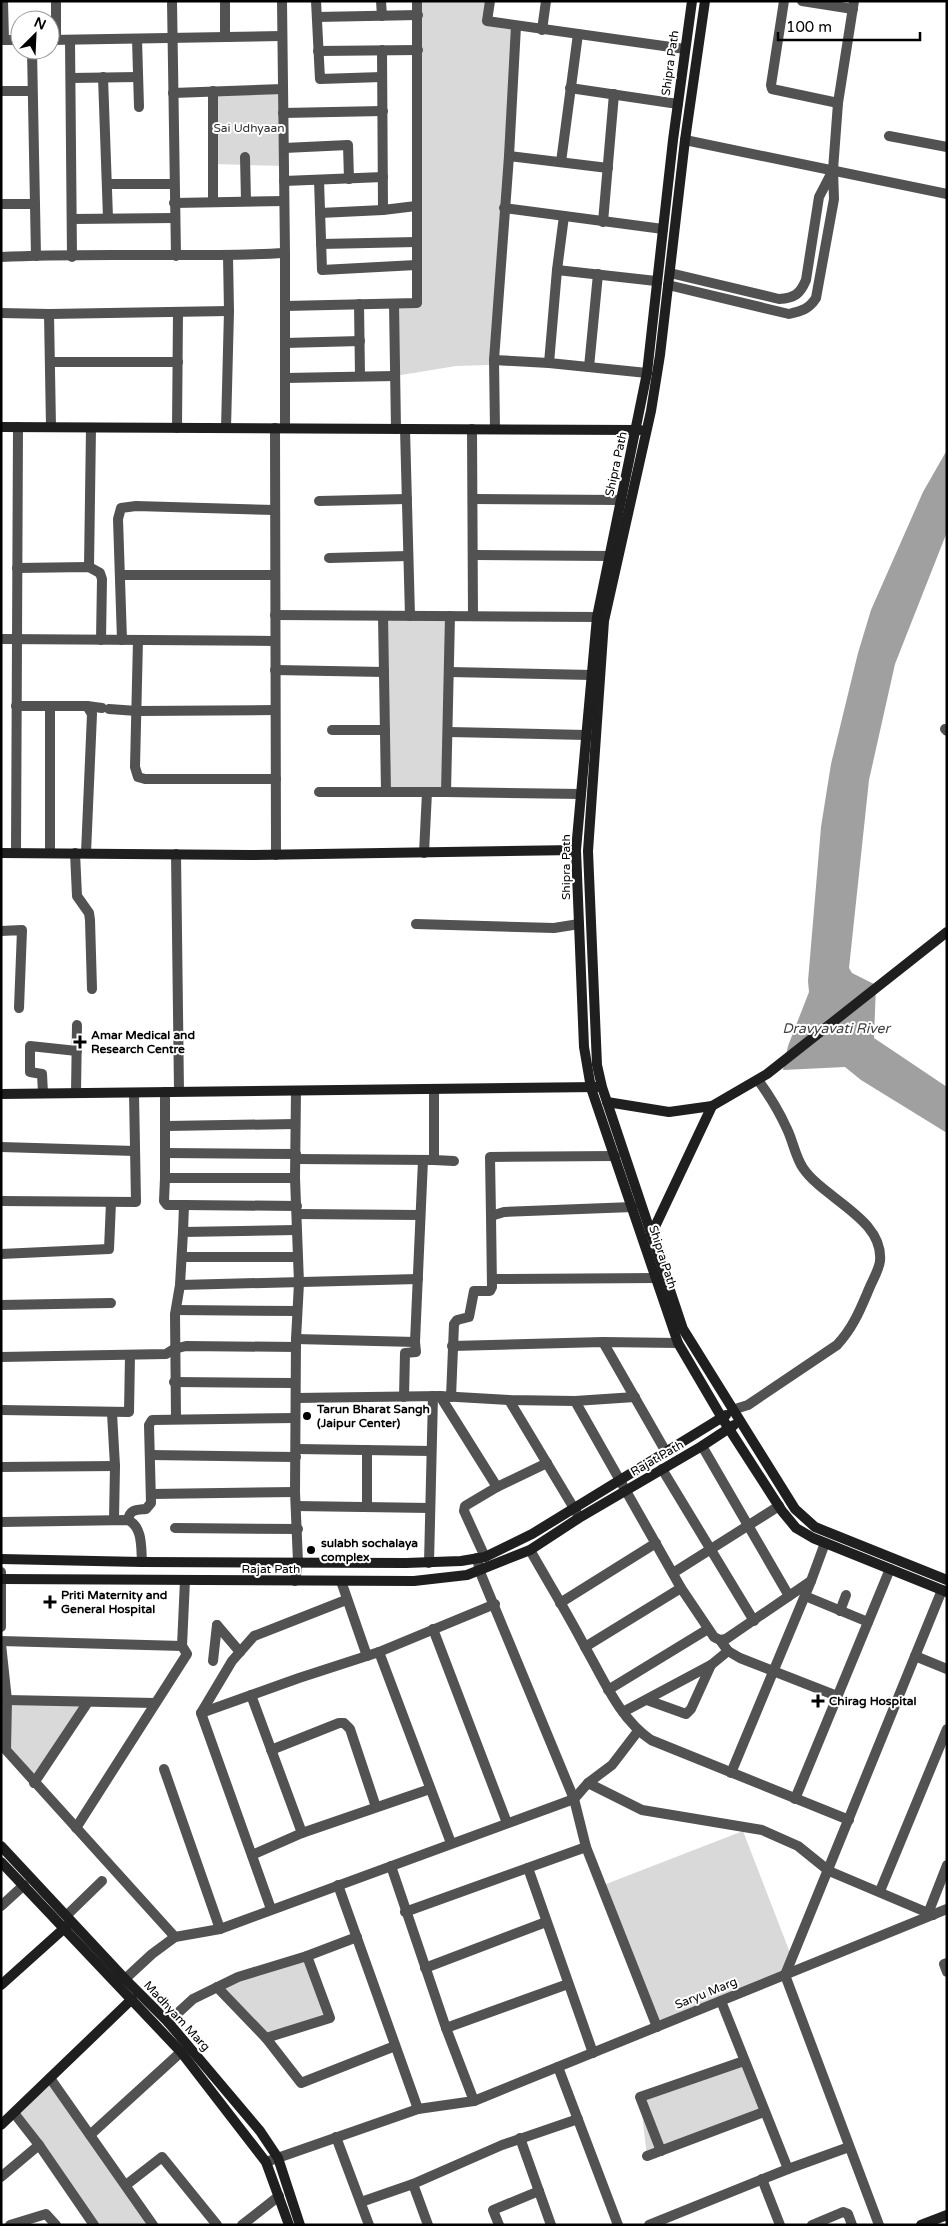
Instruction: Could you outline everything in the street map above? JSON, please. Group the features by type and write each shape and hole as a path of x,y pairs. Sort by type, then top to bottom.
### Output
{"street":[{"path":"2,40 3,1"},
{"path":"172,1 171,38 176,256"},
{"path":"225,1 225,37"},
{"path":"276,855 275,510 285,378 282,1"},
{"path":"316,1 320,79 382,77"},
{"path":"381,1 382,16"},
{"path":"285,306 417,303 417,1"},
{"path":"490,1 488,21 685,49"},
{"path":"542,30 546,1"},
{"name":"Shipra Path","path":"692,1 662,229 647,373 597,617 576,850 584,1047 615,1156 678,1343 722,1418 779,1506 796,1528 825,1543 944,1591"},
{"name":"Shipra Path","path":"705,1 685,140 660,355 648,430 604,622 588,860 597,1065 596,1088 607,1102 683,1329 794,1509 815,1527 947,1580"},
{"path":"784,1 771,85 772,90 838,103"},
{"path":"668,285 789,314 802,311 810,306 816,298 834,199 833,170 838,103 853,5 802,1"},
{"path":"317,17 418,15"},
{"path":"495,429 494,360 509,156 516,26"},
{"path":"561,162 578,34"},
{"path":"60,40 282,36"},
{"path":"70,40 72,257"},
{"path":"137,40 138,107"},
{"path":"382,50 383,210"},
{"path":"318,51 418,50"},
{"path":"32,60 36,256"},
{"path":"103,77 108,218"},
{"path":"71,78 138,78"},
{"path":"570,88 678,104"},
{"path":"173,93 283,89"},
{"path":"1,91 32,91"},
{"path":"213,91 214,202"},
{"path":"603,222 614,94"},
{"path":"283,113 383,111"},
{"path":"889,136 947,147"},
{"path":"685,140 947,194"},
{"path":"284,148 347,145 349,147 349,178"},
{"path":"509,156 608,168"},
{"path":"245,157 246,202"},
{"path":"670,273 779,299 792,298 801,291 806,280 819,197 833,170"},
{"path":"284,181 383,177"},
{"path":"319,180 322,270 416,265"},
{"path":"106,184 174,184"},
{"path":"174,203 284,201"},
{"path":"1,204 35,204"},
{"path":"320,213 383,210 416,206"},
{"path":"504,208 662,229"},
{"path":"549,363 564,216"},
{"path":"72,219 175,218"},
{"path":"321,244 416,242"},
{"path":"1,257 228,256 285,253"},
{"path":"226,428 229,311 228,256"},
{"path":"557,270 656,281"},
{"path":"589,367 598,274"},
{"path":"359,304 360,376"},
{"path":"394,304 395,376 407,499 410,616"},
{"path":"1,313 178,313 229,311"},
{"path":"177,428 178,313"},
{"path":"49,314 51,428"},
{"path":"285,343 360,341"},
{"path":"494,360 549,363 647,373"},
{"path":"50,362 178,362"},
{"path":"285,378 395,376"},
{"path":"1,427 648,430"},
{"path":"16,853 18,427"},
{"path":"89,567 91,428"},
{"path":"472,429 474,616"},
{"path":"319,501 407,499"},
{"path":"473,499 621,500"},
{"path":"122,640 118,519 119,512 124,506 275,510"},
{"path":"474,555 610,556"},
{"path":"329,558 408,556"},
{"path":"17,568 89,567 100,573 102,579 101,640"},
{"path":"120,575 275,575"},
{"path":"275,615 597,617"},
{"path":"384,616 386,792"},
{"path":"446,792 450,616"},
{"path":"1,639 275,641"},
{"path":"138,640 135,767 138,777 145,779 276,779"},
{"path":"275,670 384,672"},
{"path":"449,672 592,675"},
{"path":"16,706 87,706 136,711 276,710"},
{"path":"50,706 50,853"},
{"path":"86,853 92,714 87,706"},
{"path":"332,730 385,730"},
{"path":"448,732 586,735"},
{"path":"319,792 581,794"},
{"path":"424,853 427,792"},
{"path":"1,853 276,855 576,850"},
{"path":"75,853 77,896 88,913 90,920 92,989"},
{"path":"176,854 179,1091"},
{"path":"416,924 554,928 579,924"},
{"path":"1,931 22,930 19,1008"},
{"path":"607,1102 669,1112 712,1106 763,1077 947,932"},
{"path":"76,1093 77,1025"},
{"path":"43,1093 42,1074 30,1072 30,1046 76,1050"},
{"path":"732,1410 748,1405 838,1345 856,1319 880,1261 878,1243 871,1229 814,1182 802,1166 763,1077"},
{"path":"1,1094 596,1088"},
{"path":"404,1396 405,1353 416,1352 420,1215 428,1160 434,1089"},
{"path":"295,1582 298,1562 295,1492 297,1453 295,1418 299,1283 296,1230 296,1091"},
{"path":"164,1092 166,1126 165,1204 420,1215"},
{"path":"1,1202 136,1202 134,1093"},
{"path":"652,1235 712,1106"},
{"path":"166,1126 295,1124"},
{"path":"1,1147 135,1151"},
{"path":"165,1153 454,1160"},
{"path":"429,1562 431,1451 452,1346 455,1321 469,1317 473,1293 490,1290 493,1279 490,1157 615,1156"},
{"path":"165,1178 296,1178"},
{"path":"1,1254 109,1249 111,1202"},
{"path":"176,1419 174,1349 182,1257 184,1205"},
{"path":"491,1216 504,1212 633,1207"},
{"path":"183,1232 296,1230"},
{"path":"182,1257 298,1257"},
{"path":"493,1279 657,1278"},
{"path":"180,1285 418,1279"},
{"path":"1,1305 111,1303"},
{"path":"176,1310 297,1311"},
{"path":"1,1357 166,1354 174,1349 186,1346 415,1342"},
{"path":"452,1346 603,1342 678,1343"},
{"path":"603,1342 666,1452"},
{"path":"1,1410 129,1412 130,1355"},
{"path":"174,1382 296,1383"},
{"path":"441,1396 497,1487"},
{"path":"296,1398 441,1396 574,1401 635,1397"},
{"path":"508,1400 580,1518"},
{"path":"574,1401 627,1490 681,1588 714,1638 726,1639 811,1581"},
{"path":"739,1421 748,1405"},
{"name":"Rajat Path","path":"1,1559 142,1562 429,1562 481,1557 532,1534 722,1418 732,1410"},
{"path":"112,1413 115,1466 114,1519"},
{"path":"128,1520 132,1511 146,1509 149,1506 151,1494 150,1422 155,1419 295,1418"},
{"name":"Rajat Path","path":"2,1577 295,1582 414,1581 467,1575 480,1572 530,1550 580,1518 702,1446 739,1421"},
{"path":"702,1446 790,1596"},
{"path":"150,1455 367,1450 431,1451"},
{"path":"366,1507 367,1450"},
{"path":"547,1463 497,1487 464,1509 481,1557 480,1572 574,1798 586,1847 657,2027"},
{"path":"1,1467 115,1466"},
{"path":"662,1469 754,1621"},
{"path":"151,1494 295,1492"},
{"path":"296,1506 430,1508"},
{"path":"673,1573 779,1506"},
{"path":"1,1522 128,1520 135,1523 139,1532 142,1562"},
{"path":"174,1528 298,1529"},
{"path":"560,1603 656,1542"},
{"path":"731,1773 805,1596 825,1543"},
{"path":"530,1550 608,1690 638,1731 652,1740 849,1820"},
{"path":"796,1799 890,1569"},
{"path":"1,1627 2,1577"},
{"path":"76,1828 187,1654 182,1646 185,1580"},
{"path":"340,1581 367,1656"},
{"path":"585,1647 681,1588"},
{"path":"878,2225 785,1975 915,1656 944,1591"},
{"path":"840,1611 846,1595"},
{"path":"805,1596 868,1622"},
{"path":"201,1713 232,1661 254,1636 346,1600"},
{"path":"201,1713 379,1652 494,1604"},
{"path":"213,1661 217,1625 240,1652"},
{"path":"433,1629 507,1823"},
{"path":"608,1690 708,1629"},
{"path":"720,1640 728,1651 740,1658 837,1696"},
{"path":"175,1937 3,1750 7,1700 1,1643 182,1646"},
{"path":"623,1712 711,1666 728,1651"},
{"path":"379,1652 451,1843"},
{"path":"915,1656 947,1669"},
{"path":"647,1700 686,1714 691,1709 711,1666"},
{"path":"251,1695 302,1833"},
{"path":"7,1700 155,1703"},
{"path":"34,1783 88,1702"},
{"path":"201,1713 271,1909"},
{"path":"271,1750 339,1723 348,1725 376,1807"},
{"path":"880,1891 947,1729"},
{"path":"124,1979 175,1937 220,1928 574,1798 588,1783 612,1765 638,1731"},
{"path":"164,1769 220,1928"},
{"path":"588,1783 642,1810 762,1830 798,1846 828,1871 931,1913 947,1865"},
{"path":"252,1855 302,1833 430,1789"},
{"name":"Madhyam Marg","path":"1,1846 132,1999 181,2052 266,2162 289,2225"},
{"path":"405,1912 586,1847"},
{"name":"Madhyam Marg","path":"1,1862 24,1886 68,1922 168,2022 260,2131 278,2158 300,2225"},
{"path":"391,1866 405,1912 474,2101"},
{"path":"528,1868 593,2053"},
{"path":"1,1985 68,1922 102,1881"},
{"path":"338,1885 418,2109"},
{"path":"1,1906 24,1886"},
{"name":"Saryu Marg","path":"266,2162 418,2109 474,2101 785,1975 931,1913 947,1909"},
{"path":"425,1968 546,1922"},
{"path":"168,2022 193,1999 217,1986 274,1964 307,1956 357,1936"},
{"path":"266,2038 330,2018 307,1956"},
{"path":"947,1963 944,1964 947,1972"},
{"path":"446,2028 568,1984"},
{"path":"217,1986 266,2038 301,2084 395,2046"},
{"path":"93,2225 39,2145 6,2118 132,1999"},
{"path":"721,2001 788,2169"},
{"path":"90,2135 181,2052"},
{"path":"661,2151 640,2097 744,2061"},
{"path":"558,2067 618,2225"},
{"path":"50,2078 153,2225"},
{"path":"647,2156 764,2112"},
{"path":"361,2202 413,2184 520,2138 578,2118"},
{"path":"336,2137 369,2225"},
{"path":"520,2138 551,2225"},
{"path":"1,2177 39,2145"},
{"path":"649,2225 849,2146"},
{"path":"126,2185 162,2157 217,2225"},
{"path":"762,2179 780,2225"},
{"path":"413,2184 428,2225"},
{"path":"499,2225 493,2210 538,2191"},
{"path":"772,2194 785,2225"},
{"path":"242,2225 279,2196"},
{"path":"812,2225 843,2212 848,2214 852,2225"},
{"path":"10,2225 46,2214 56,2225"},
{"path":"921,2225 947,2215"}],"green space":[{"path":"417,1 490,1 488,21 516,26 489,365 456,366 395,376 394,304 417,303"},
{"name":"Sai Udhyaan","path":"283,89 284,166 214,164 215,91"},
{"path":"383,616 450,616 446,792 386,792"},
{"path":"7,1700 88,1702 34,1783 6,1750"},
{"path":"743,1831 792,1958 785,1975 657,2027 601,1886"},
{"path":"307,1956 330,2018 266,2038 217,1987"},
{"path":"744,2061 764,2112 647,2156 640,2097"},
{"path":"50,2078 153,2225 94,2225 14,2113"}],"water":[{"name":"Dravyavati River","path":"947,450 947,532 895,664 869,780 849,968 852,973 876,985 874,1038 947,1087 947,1133 861,1080 845,1067 783,1070 788,1046 809,992 808,981 821,827 831,764 858,653 871,610 923,492"}],"place":[{"name":"Amar Medical and Research Centre","path":"80,1042"},
{"name":"Tarun Bharat Sangh (Jaipur Center)","path":"307,1416"},
{"name":"sulabh sochalaya complex","path":"311,1550"},
{"name":"Priti Maternity and General Hospital","path":"50,1602"},
{"name":"Chirag Hospital","path":"818,1701"}]}
